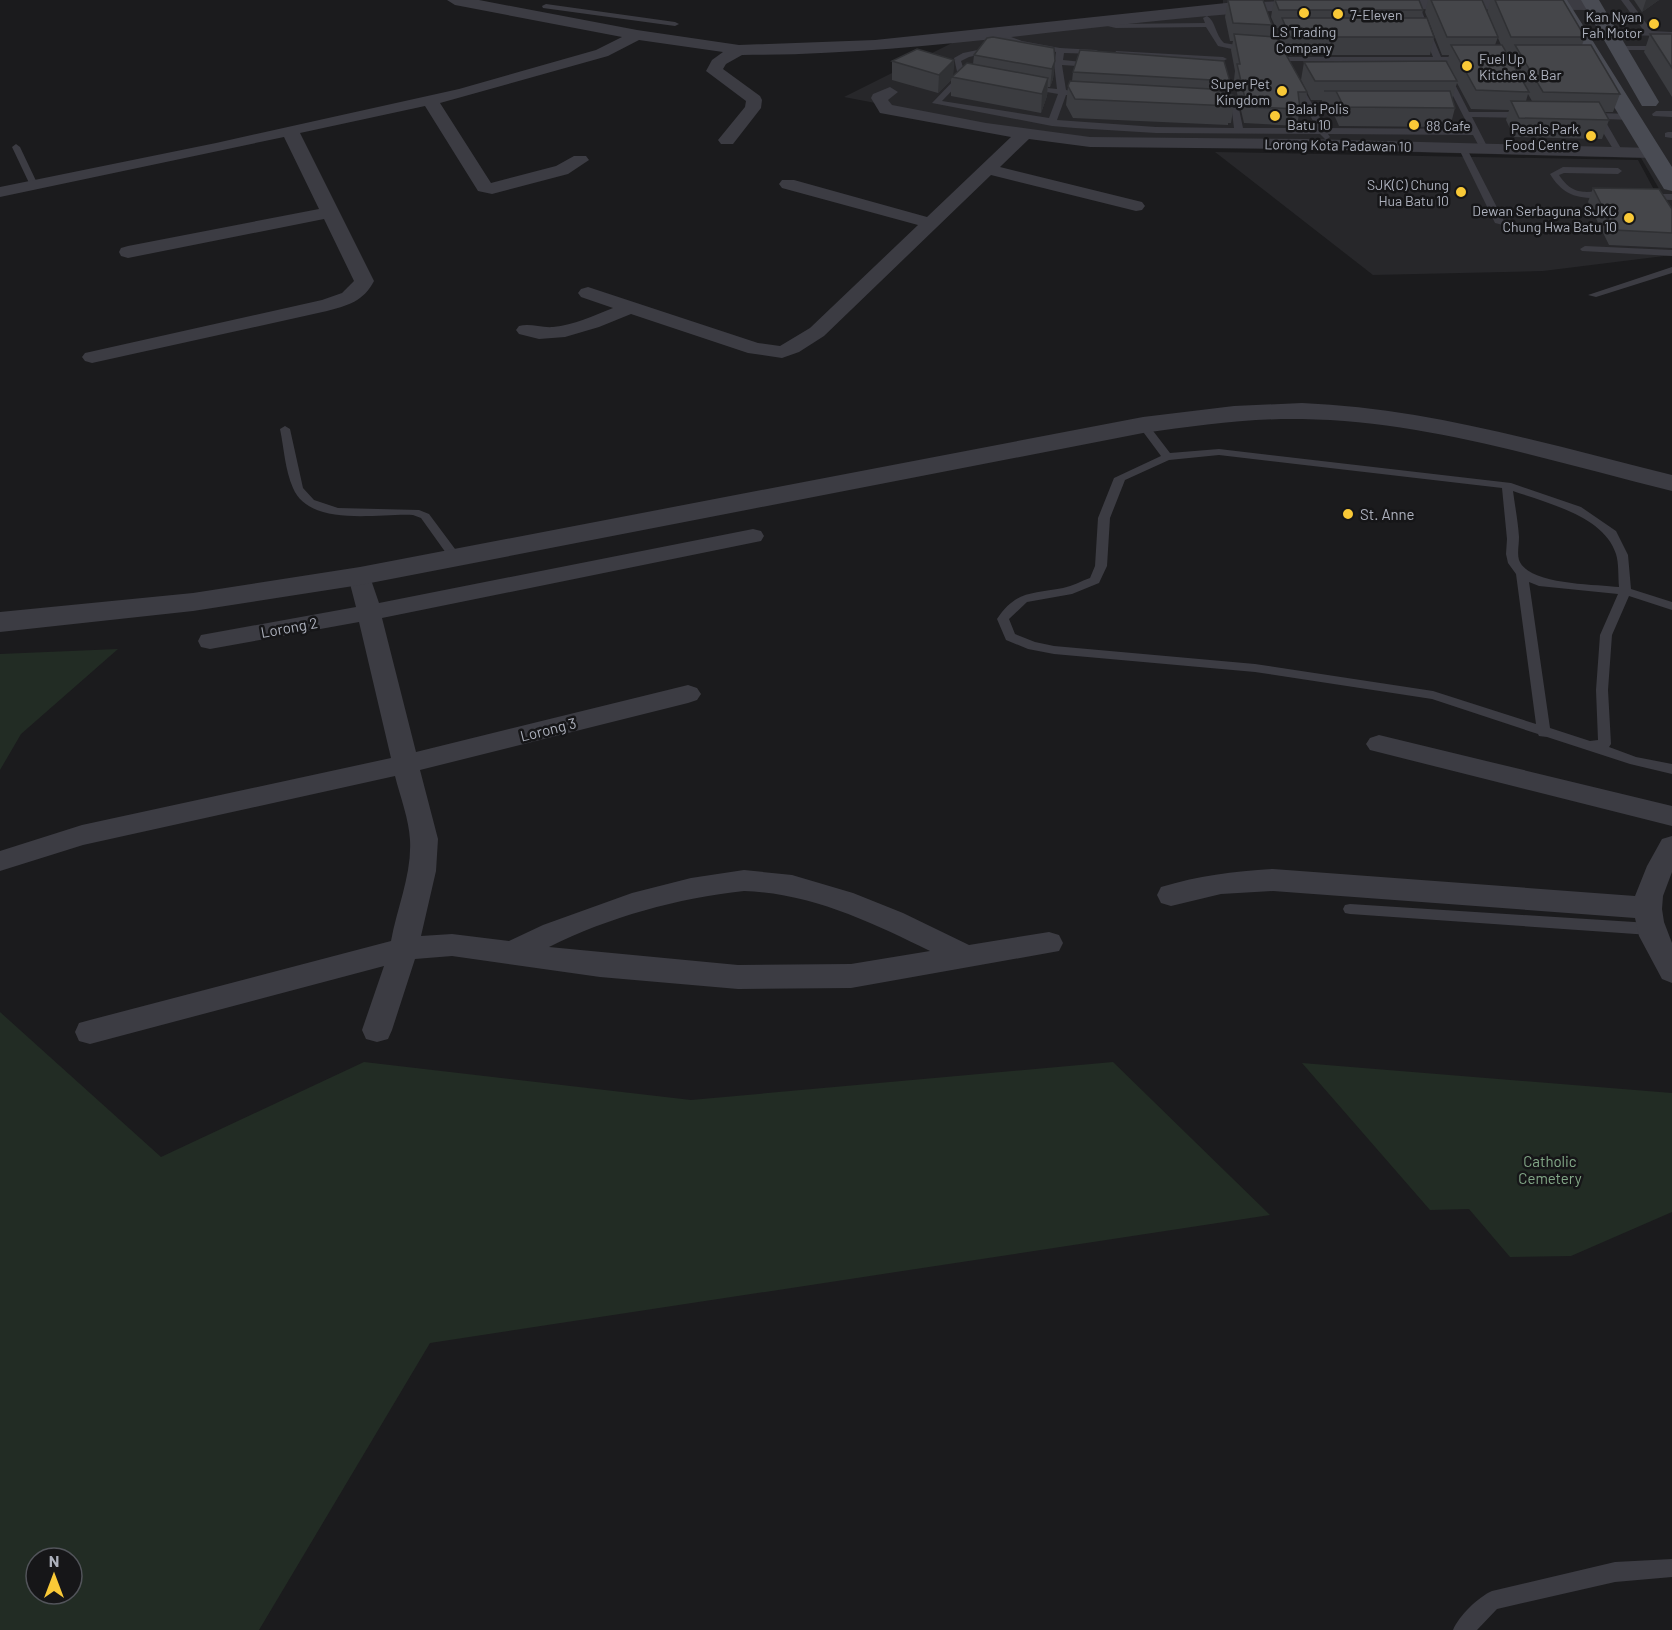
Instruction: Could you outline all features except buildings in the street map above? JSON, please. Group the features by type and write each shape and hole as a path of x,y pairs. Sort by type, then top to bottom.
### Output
{"main road":[{"path":"1559,2 1589,59 1632,117 1672,184"},
{"path":"1591,2 1664,114 1671,137"}],"street":[{"path":"455,0 546,8 637,35 739,50 876,45 1095,22 1207,18 1240,4 1262,10 1328,4"},
{"path":"1371,4 1413,2 1479,7 1591,2"},
{"path":"0,192 430,100 602,53 637,35"},
{"path":"727,140 753,108 754,100 714,71 715,64 739,50"},
{"name":"Lorong Kota Padawan 10","path":"890,92 879,98 886,109 1090,142 1326,138 1462,147 1480,140 1653,153"},
{"path":"430,100 484,187 492,189 549,175 580,160"},
{"path":"92,357 346,299 361,291 364,281 290,131"},
{"path":"588,293 755,349 782,352 817,332 1025,133"},
{"path":"987,169 1136,206"},
{"path":"788,184 930,223"},
{"path":"128,252 330,212"},
{"path":"526,330 544,334 562,332 629,308"},
{"path":"0,622 193,602 360,576 1143,425 1268,412 1323,412 1432,426 1672,483"},
{"name":"Lorong 2","path":"210,641 368,613 753,536"},
{"path":"360,576 424,838 422,871 411,909 404,949 376,1030"},
{"name":"Lorong 3","path":"0,861 82,836 407,764 688,694"},
{"path":"1378,744 1672,816"},
{"path":"1672,846 1657,872 1648,918 1672,971"},
{"path":"1171,895 1196,886 1225,881 1273,880 1648,918"},
{"path":"510,954 558,930 649,900 714,884 764,881 822,893 901,923 965,956"},
{"path":"90,1032 404,949 452,945 600,965 738,977 851,976 1048,943"}],"lane":[{"path":"1625,0 1649,33"},
{"path":"962,76 936,103 1052,123 1156,130 1239,131 1326,138 1480,140 1438,59 1413,2"},
{"path":"546,8 675,24"},
{"path":"997,34 1020,43 1059,50 1224,63 1219,44 1215,40 1207,18"},
{"path":"1414,32 1426,32"},
{"path":"1614,40 1649,33 1672,34"},
{"path":"1614,40 1672,48"},
{"path":"962,76 957,60 966,55 1020,43"},
{"path":"1219,44 1257,48"},
{"path":"1277,49 1287,68"},
{"path":"1052,123 1062,94 1058,62 1059,50"},
{"path":"1282,59 1470,59"},
{"path":"1058,62 1103,66"},
{"path":"1436,76 1448,75"},
{"path":"962,76 973,78"},
{"path":"1304,76 1292,76 1326,138"},
{"path":"1018,86 1062,94 1096,96"},
{"path":"1209,103 1235,107 1239,131"},
{"path":"1309,104 1321,104"},
{"path":"1452,105 1466,110 1533,116 1527,106"},
{"path":"1576,116 1632,117"},
{"path":"1598,116 1619,152"},
{"path":"16,147 34,185"},
{"path":"1462,147 1500,223"},
{"path":"1615,196 1572,194 1554,174 1563,170 1618,171"},
{"path":"1638,196 1672,197"},
{"path":"1585,249 1672,253"},
{"path":"1593,295 1672,270"},
{"path":"1143,425 1167,457"},
{"path":"285,429 298,491 315,507 340,512 415,512 424,516 455,557"},
{"path":"1590,746 1605,744 1602,690 1606,635 1625,591 1622,555 1612,534 1577,509 1507,485 1219,452 1167,457 1120,478 1104,519 1101,566 1095,580 1066,592 1031,595 1012,605 1004,619 1010,637 1032,646 1054,650 1255,668 1432,695 1544,733 1635,761 1672,769"},
{"path":"1507,485 1512,554 1514,563 1522,573 1539,582 1625,591 1672,606"},
{"path":"1522,573 1544,733"},
{"path":"1350,909 1648,918"},
{"path":"1464,1630 1492,1601 1615,1572 1672,1568"}],"shaded area":[{"path":"1223,0 1672,0 1672,211 1641,158 1090,144 844,97 972,33 1223,4"},
{"name":"SJK(C) Chung Hua Batu 10","path":"1215,152 1638,160 1672,223 1672,255 1543,271 1373,275"}],"green space":[{"path":"118,649 21,734 0,770 0,654"},
{"path":"0,1012 161,1157 364,1062 691,1100 1113,1062 1270,1215 430,1343 259,1630 0,1630"},
{"name":"Catholic Cemetery","path":"1302,1063 1672,1093 1672,1212 1571,1256 1510,1257 1469,1209 1430,1210"}],"place":[{"name":"LS Trading Company","path":"1304,13"},
{"name":"7-Eleven","path":"1338,14"},
{"name":"Kan Nyan Fah Motor","path":"1654,24"},
{"name":"Fuel Up Kitchen & Bar","path":"1467,66"},
{"name":"Super Pet Kingdom","path":"1282,91"},
{"name":"Balai Polis Batu 10","path":"1275,116"},
{"name":"88 Cafe","path":"1414,125"},
{"name":"Pearls Park Food Centre","path":"1591,136"},
{"name":"SJK(C) Chung Hua Batu 10","path":"1461,192"},
{"name":"Dewan Serbaguna SJKC Chung Hwa Batu 10","path":"1629,218"},
{"name":"St. Anne","path":"1348,514"}]}
